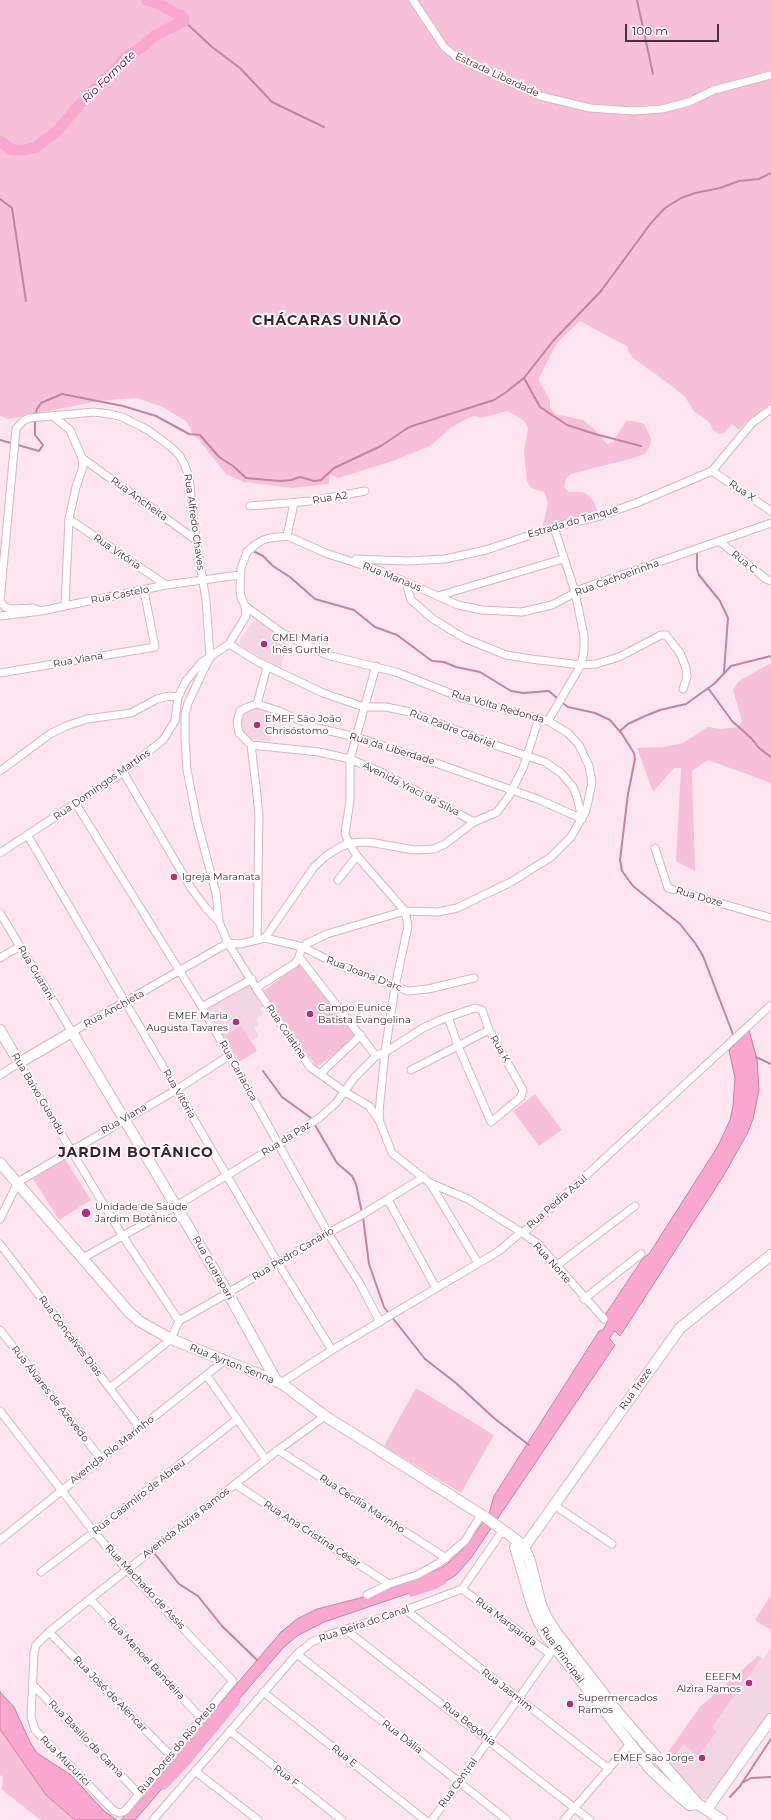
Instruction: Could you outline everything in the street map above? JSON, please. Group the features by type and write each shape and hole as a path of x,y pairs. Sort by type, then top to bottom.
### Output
{"main road":[{"name":"Rua Baixo Guandu","path":"0,1030 19,1063"},
{"name":"Rua Anchieta","path":"19,1063 72,1032"},
{"name":"Rua Guarapari","path":"72,1032 123,1120 228,1293 279,1382"},
{"name":"Rua Ayrton Senna","path":"0,1163 129,1312 146,1326 171,1339 279,1382 325,1416 503,1530"},
{"name":"Rua Treze","path":"521,1549 680,1328 771,1255"},
{"name":"Rua Principal","path":"503,1530 521,1549 541,1605 556,1632 620,1715 711,1813"},
{"name":"Rua Principal","path":"521,1549 538,1620 552,1651 650,1769 690,1805 711,1813"},
{"path":"711,1813 771,1719"}],"street":[{"name":"Estrada Liberdade","path":"413,0 444,47 458,58 540,96 590,108 633,111 662,109 689,102 714,90 771,75"},
{"name":"Estrada do Tanque","path":"345,559 406,561 445,559 486,550 554,527 600,516 639,502 712,471 752,423 771,410"},
{"name":"Rua Alfredo Chaves","path":"41,611 33,608 12,609 5,607 0,601 16,429 20,423 29,418 94,412 122,417 148,430 171,447 180,456 189,477 196,540 206,600 210,658"},
{"path":"53,416 70,430 82,458 82,471 76,487 69,519 65,606"},
{"name":"Rua Ancheita","path":"82,458 196,540"},
{"name":"Rua X","path":"712,471 771,511"},
{"name":"Rua A2","path":"250,506 328,499 365,491"},
{"path":"229,644 246,616 245,606 241,596 240,575 244,558 255,545 270,538 287,536 294,503"},
{"name":"Rua Vitória","path":"69,519 166,585"},
{"name":"Rua Cachoeirinha","path":"438,596 472,608 522,612 552,605 575,592 771,523"},
{"path":"548,721 581,665 585,645 575,592 563,559 554,527"},
{"name":"Rua Manaus","path":"287,536 328,554 381,571 438,596"},
{"name":"Rua C","path":"719,541 766,579 771,581"},
{"path":"438,596 563,559"},
{"name":"Rua Castelo","path":"0,616 41,611 144,591 166,585 240,575"},
{"path":"406,582 408,595 415,606 446,628 464,638 506,654 531,659 581,665 596,664 619,657 661,635 666,635 680,652 686,668 687,677 683,689"},
{"name":"Rua Viana","path":"0,673 155,647 144,591"},
{"name":"Rua Volta Redonda","path":"245,606 282,633 327,655 376,666 409,676 462,698 548,721 574,738 585,755 592,774 592,790 586,811 576,830 561,847 541,864 511,882 457,908 438,912 405,911 327,934 309,942 303,947"},
{"name":"Rua Domingos Martins","path":"0,854 123,772 156,747 168,733 175,721 178,698 186,681 194,670 229,644"},
{"name":"Rua Padre Gabriel","path":"229,644 267,667 323,693 364,707 386,708 410,712 554,767 568,780 578,797 582,819"},
{"path":"210,658 188,703 185,714 186,770 197,821 216,893 219,922"},
{"path":"376,666 350,759 350,801 345,833 357,856 405,911 407,918 408,932 395,987 385,1052 379,1112 380,1122"},
{"path":"261,939 259,816 251,745 239,733 237,719 240,711 258,704 267,667"},
{"path":"0,771 50,734 66,726 86,719 131,713 157,699 169,696 178,698"},
{"name":"Rua da Liberdade","path":"258,704 279,710 317,728 356,737 512,790 540,800 582,819"},
{"path":"261,939 314,868 326,856 349,843 369,842 414,850 434,849 445,844 474,822 497,812 512,790 528,756 539,718"},
{"name":"Avenida Yraci da Silva","path":"251,745 319,752 350,759 383,773 474,822"},
{"name":"Rua Colatina","path":"123,772 191,888 219,922 228,943 252,979 256,988 310,1067 345,1092 369,1106 380,1122 392,1153 430,1183 478,1263"},
{"name":"Rua Cariacica","path":"76,804 202,1007 328,1233 360,1284 380,1322"},
{"name":"Rua Vitória","path":"28,836 278,1263 332,1350"},
{"name":"Rua Doze","path":"655,848 668,888 771,918"},
{"path":"338,880 357,856"},
{"name":"Rua Guarani","path":"0,913 72,1032"},
{"path":"228,943 240,944 261,939 303,947 299,957 288,968 256,988"},
{"name":"Rua Anchieta","path":"72,1032 228,943"},
{"path":"0,958 20,946"},
{"name":"Rua Joana D'arc","path":"303,947 327,960 395,987 413,991 474,978"},
{"path":"299,957 376,1056"},
{"path":"202,1007 252,979"},
{"name":"Rua Pedra Azul","path":"279,1382 499,1251 521,1232 528,1229 598,1166 745,1027 771,1005"},
{"name":"Rua da Paz","path":"83,1258 176,1206 319,1118 336,1104 355,1077 376,1056 423,1028 448,1017 475,1008"},
{"name":"Rua K","path":"458,1046 491,1122 521,1097 523,1087 489,1030 482,1010 475,1008"},
{"path":"448,1017 458,1046"},
{"path":"411,1070 489,1030"},
{"path":"320,1074 361,1035"},
{"name":"Rua Viana","path":"18,1182 176,1090 230,1055"},
{"name":"Rua Anchieta","path":"0,1075 19,1063"},
{"name":"Rua Baixo Guandu","path":"19,1063 122,1235 179,1321"},
{"name":"Rua Pedro Canário","path":"179,1321 328,1233 388,1200 424,1177"},
{"path":"0,1219 18,1182"},
{"name":"Rua Norte","path":"430,1183 468,1199 538,1244 584,1299 604,1319"},
{"path":"388,1200 436,1288"},
{"path":"556,1266 634,1206"},
{"name":"Rua Gonçalves Dias","path":"0,1244 140,1428"},
{"path":"584,1299 641,1254"},
{"path":"110,1388 171,1339 179,1321"},
{"name":"Rua Álvares de Azevedo","path":"0,1330 101,1459"},
{"name":"Avenida Rio Marinho","path":"0,1540 224,1361"},
{"path":"207,1376 236,1420 266,1460"},
{"name":"Rua Machado de Assis","path":"0,1411 94,1532 127,1570 233,1681"},
{"name":"Avenida Alzira Ramos","path":"49,1632 278,1450 325,1416"},
{"name":"Rua Casimiro de Abreu","path":"41,1572 236,1420"},
{"name":"Rua Cecília Marinho","path":"278,1450 446,1558"},
{"name":"Rua Ana Cristina César","path":"235,1484 389,1584"},
{"path":"554,1505 612,1544"},
{"path":"367,1595 389,1584 417,1575 446,1558 465,1541 483,1516"},
{"path":"462,1589 503,1530"},
{"name":"Rua Beira do Canal","path":"153,1820 263,1692 297,1654 312,1642 462,1589"},
{"name":"Rua Margarida","path":"462,1589 552,1651"},
{"name":"Rua Manoel Bandeira","path":"90,1599 202,1719"},
{"name":"Rua Jasmim","path":"406,1610 609,1769"},
{"name":"Rua Begônia","path":"346,1630 590,1820"},
{"name":"Rua Mucurici","path":"49,1632 38,1642 35,1649 31,1717 35,1730 114,1811 120,1813"},
{"name":"Rua José de Alencar","path":"49,1632 171,1756"},
{"name":"Rua Central","path":"432,1820 517,1698 552,1651"},
{"name":"Rua Dália","path":"297,1654 507,1820"},
{"name":"Rua Dores do Rio Preto","path":"120,1813 125,1811 233,1681"},
{"name":"Rua Basílio da Gama","path":"33,1685 139,1794"},
{"name":"Rua E","path":"263,1692 425,1820"},
{"name":"Rua F","path":"230,1731 342,1820"},
{"path":"564,1820 630,1744"},
{"path":"195,1771 258,1820"}],"shaded area":[{"path":"0,0 771,0 771,404 746,422 739,430 732,424 724,433 718,434 713,430 710,423 694,411 685,397 633,358 628,351 628,347 580,321 561,339 554,348 539,378 539,381 550,400 550,407 555,414 583,420 595,430 607,444 613,442 626,421 644,424 651,438 650,446 645,454 571,474 566,479 564,487 569,492 582,492 587,494 594,502 598,514 543,525 548,503 544,492 531,488 527,481 524,451 528,428 524,421 507,411 481,418 474,416 464,420 451,428 430,446 390,462 338,478 330,474 329,484 292,488 244,482 226,474 199,440 194,436 187,422 163,407 137,398 98,401 9,419 0,416"},
{"name":"CMEI Maria Inês Gurtler","path":"257,620 289,639 280,669 240,645 240,639 254,621"},
{"path":"771,664 771,783 708,760 692,771 695,871 676,861 681,768 674,768 653,792 637,748 663,747 683,743 708,727 720,729 738,727 742,721 733,690 739,681"},
{"name":"EMEF São João Chrisóstomo","path":"252,708 277,714 270,742 249,738 243,732 240,721 242,715"},
{"name":"Campo Eunice Batista Evangelina","path":"302,962 359,1035 317,1067 262,992"},
{"name":"EMEF Maria Augusta Tavares","path":"246,985 251,986 263,1007 260,1008 263,1014 256,1019 259,1025 254,1028 259,1036 251,1041 257,1051 239,1062 206,1007"},
{"path":"241,1026 257,1051 240,1061 224,1036"},
{"path":"749,1030 757,1059 759,1090 753,1119 748,1132 724,1175 620,1336 615,1331 609,1338 615,1345 471,1558 456,1575 448,1580 324,1622 297,1636 283,1648 135,1820 121,1820 281,1632 297,1619 317,1609 364,1597 439,1569 464,1548 489,1514 494,1496 599,1331 603,1330 608,1321 604,1319 605,1315 643,1258 649,1254 718,1146 730,1120 733,1106 735,1078 729,1050"},
{"path":"535,1094 562,1130 539,1146 513,1111"},
{"path":"65,1159 91,1200 59,1220 33,1179"},
{"path":"416,1388 494,1435 461,1493 384,1446"},
{"path":"771,1595 771,1630 755,1620"},
{"path":"771,1648 771,1711 707,1799 701,1799 668,1766 668,1752 700,1707 758,1656 763,1659"},
{"path":"758,1656 761,1658 712,1727 717,1731 699,1756 683,1744 668,1766 668,1752 700,1707"},
{"path":"0,1692 14,1707 30,1742 37,1753 71,1775 104,1811 117,1820 75,1820 46,1795 0,1729"},
{"path":"0,1729 46,1795 75,1820 41,1820 2,1790 3,1777 0,1775"}],"waterway":[{"name":"Rio Formate","path":"0,141 12,150 24,150 36,147 56,132 89,94 114,71 126,57 142,47 154,36 184,21 183,17 159,4 146,0"},
{"path":"637,0 653,74"},
{"path":"184,21 212,47 240,68 272,102 324,127"},
{"path":"35,415 41,403 62,394 123,406 156,416 189,434 200,435 219,457 233,466 246,478 280,481 300,477 314,481 321,480 334,468 381,446 409,427 494,400 505,393 524,378 553,341 601,291 651,223 665,208 681,198 695,193 720,188 739,181 759,179 771,173"},
{"path":"0,199 12,208 26,301"},
{"path":"524,378 540,407 567,425 641,446"},
{"path":"0,440 39,451 43,445 35,435 35,420"},
{"path":"253,551 263,556 273,566 290,577 315,599 354,610 375,627 397,635 432,661 444,662 456,667 480,672 511,691 523,693 549,691 558,699"},
{"path":"697,552 697,569 699,575 720,601 728,618 724,672"},
{"path":"620,731 628,724 645,716 660,710 686,704 714,684 731,666 771,656"},
{"path":"708,688 732,721 751,738 759,748 771,757"},
{"path":"561,702 568,707 595,713 610,720 622,734 634,753 635,759 628,794 620,860 622,871 633,886 680,924 695,943 703,956 734,1037"},
{"path":"756,1057 771,1064"},
{"path":"263,1071 282,1097 311,1118 337,1163 352,1176 356,1184 362,1213"},
{"path":"363,1217 369,1264 384,1307 425,1359 456,1383 495,1419 529,1445"},
{"path":"155,1554 179,1584 198,1596 222,1626 257,1660"},
{"path":"412,1593 434,1586 443,1581"},
{"path":"164,1786 187,1762 237,1701"},
{"path":"740,1786 771,1739"},
{"path":"744,1782 751,1778 771,1777"},
{"path":"730,1797 741,1785"}],"place":[{"name":"CMEI Maria Inês Gurtler","path":"264,644"},
{"name":"EMEF São João Chrisóstomo","path":"257,725"},
{"name":"Igreja Maranata","path":"174,877"},
{"name":"Campo Eunice Batista Evangelina","path":"310,1014"},
{"name":"EMEF Maria Augusta Tavares","path":"236,1022"},
{"name":"Unidade de Saúde Jardim Botânico","path":"86,1213"},
{"name":"EEEFM Alzira Ramos","path":"749,1683"},
{"name":"Supermercados Ramos","path":"570,1704"},
{"name":"EMEF São Jorge","path":"702,1758"}],"district":[{"name":"CHÁCARAS UNIÃO","path":"327,321"},
{"name":"JARDIM BOTÂNICO","path":"136,1153"}]}
